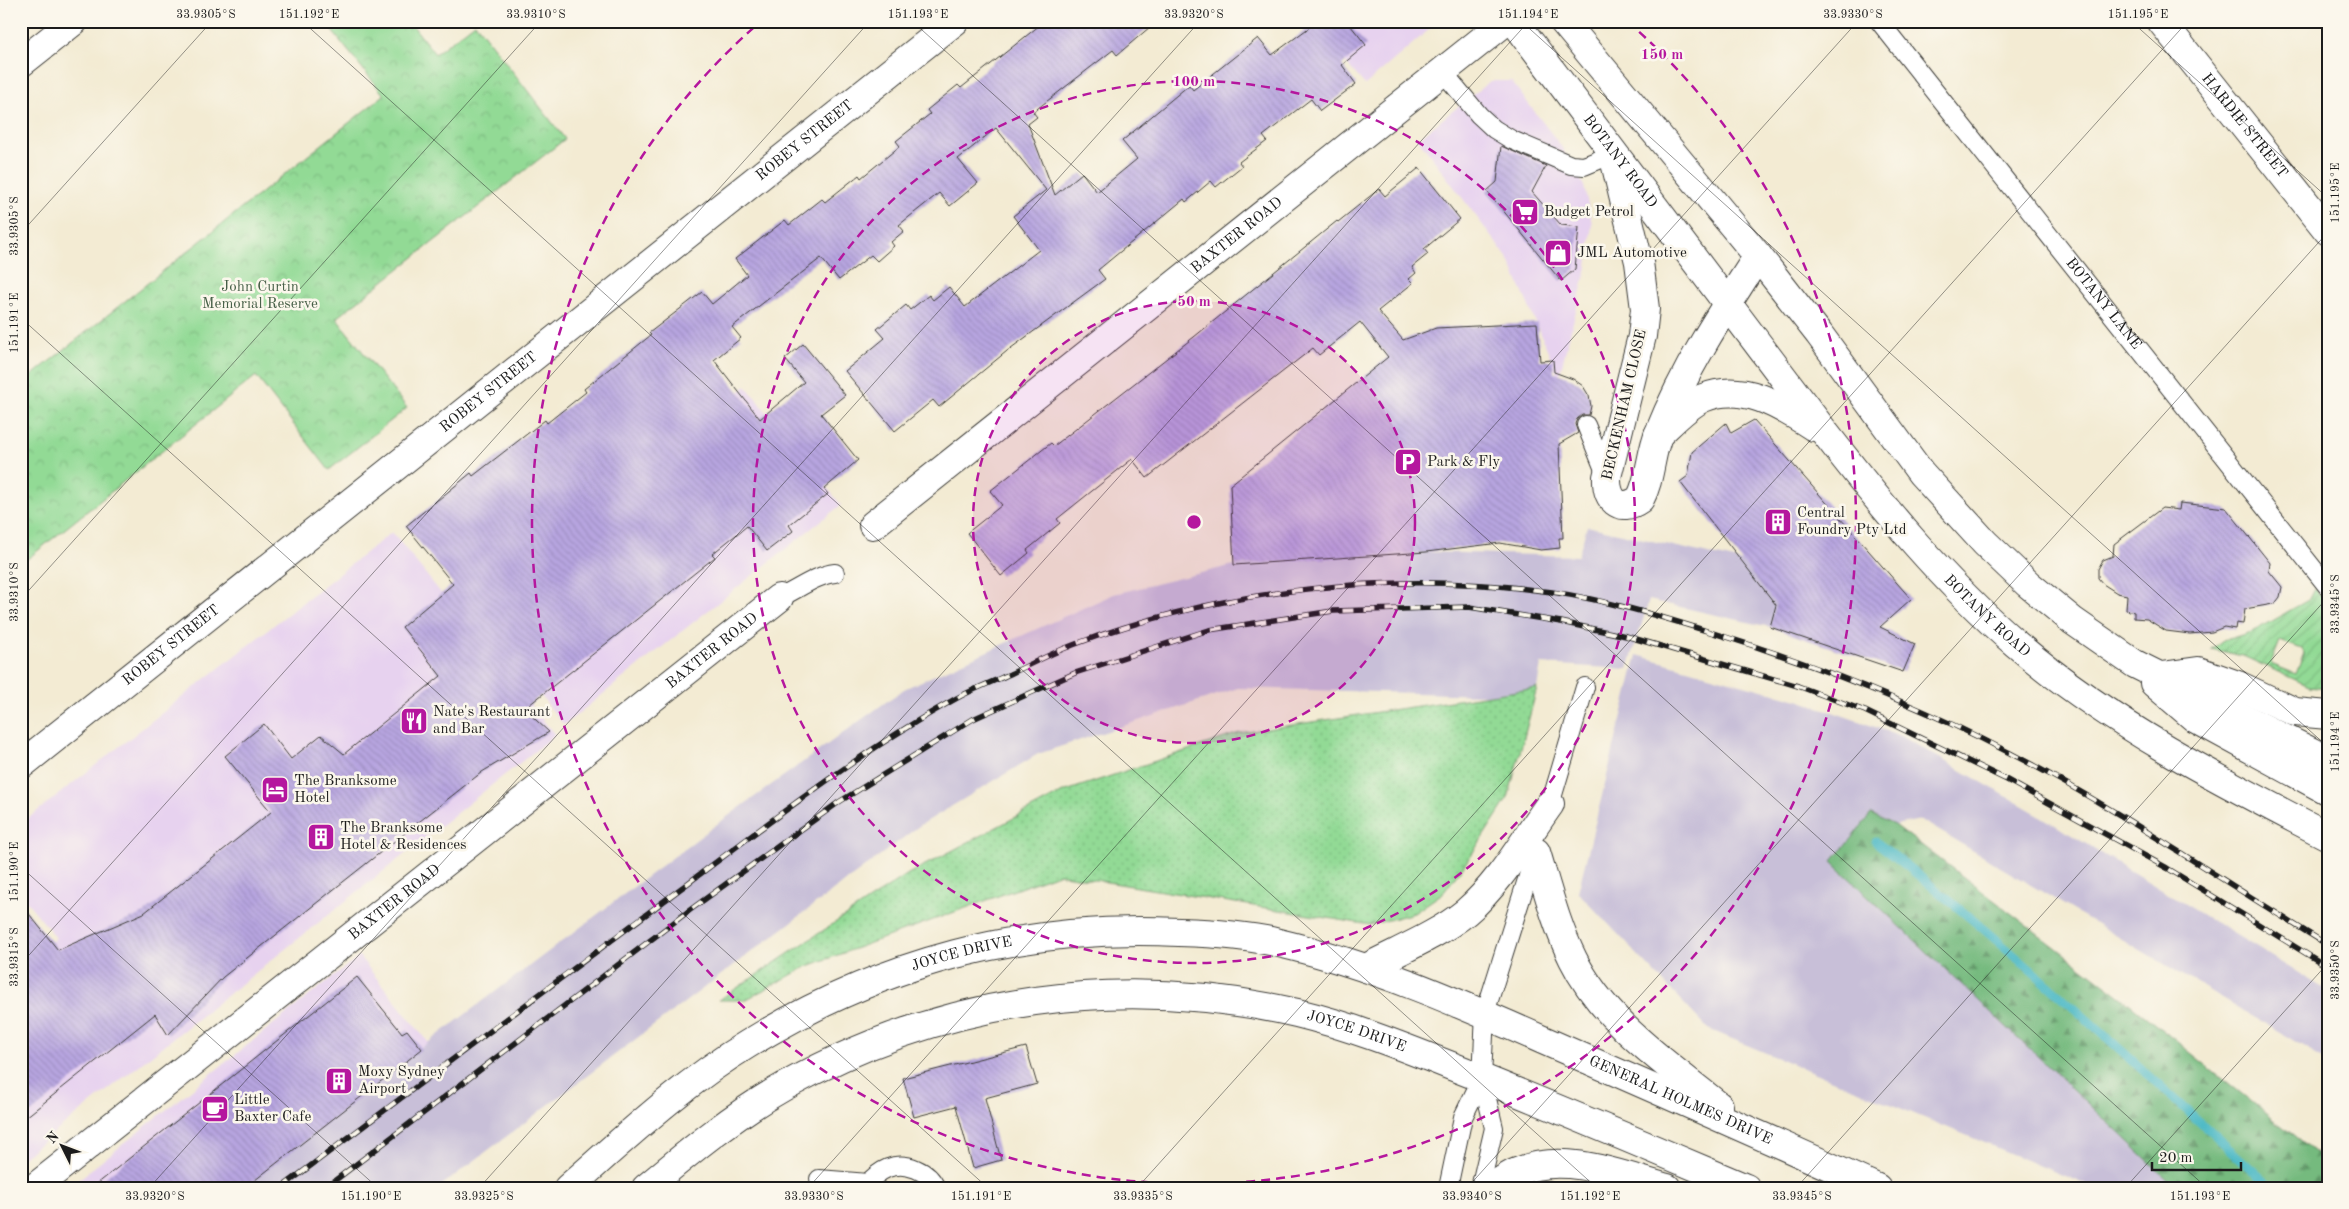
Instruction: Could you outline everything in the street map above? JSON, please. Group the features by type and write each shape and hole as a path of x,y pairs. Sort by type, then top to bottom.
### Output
{"main road":[{"path":"21,63 74,21"},
{"name":"ROBEY STREET","path":"21,764 955,21"},
{"name":"BAXTER ROAD","path":"873,525 1506,21"},
{"name":"BOTANY ROAD","path":"1514,21 1826,434 1879,502 1926,557 2016,644 2124,724 2326,837"},
{"path":"1563,21 1758,256 1819,334 1921,473 1952,510 2028,584 2073,621 2135,664 2174,702 2196,719 2328,791"},
{"name":"HARDIE STREET","path":"2161,21 2328,231"},
{"name":"BECKENHAM CLOSE","path":"1613,154 1639,262 1645,309 1642,336 1607,477 1609,495 1617,503 1629,505 1640,499 1658,435 1684,379 1728,302"},
{"path":"1728,302 1758,256"},
{"path":"1658,435 1684,411 1702,398 1725,392 1745,392 1770,401 1826,434"},
{"name":"BAXTER ROAD","path":"34,1188 780,598"},
{"path":"2135,664 2328,760"},
{"path":"2162,676 2198,671 2240,686 2295,712 2328,715"},
{"path":"1366,968 1444,928 1466,912 1491,887 1550,804"},
{"path":"1536,852 1562,935 1589,987 1607,1010 1631,1033 1746,1128"},
{"name":"JOYCE DRIVE","path":"568,1188 662,1107 704,1074 746,1045 842,993 890,973 984,946 1045,935 1144,930 1244,936 1278,942 1417,985"},
{"name":"GENERAL HOLMES DRIVE","path":"1417,985 1746,1128 1877,1188"},
{"name":"JOYCE DRIVE","path":"646,1188 690,1150 738,1117 783,1087 829,1063 876,1042 928,1024 982,1010 1033,1000 1084,995 1140,993 1196,997 1248,1004 1299,1014 1368,1035 1482,1078"},
{"path":"1482,1078 1746,1188"},
{"path":"1490,1188 1517,1172 1549,1164 1598,1169 1667,1188"}],"lane":[{"name":"BOTANY LANE","path":"1879,21 2328,587"},
{"path":"1443,72 1479,115 1494,129 1512,140 1571,165 1584,166 1613,154"},
{"path":"1586,425 1607,477"},
{"path":"780,598 804,587 817,577 835,573"},
{"path":"1480,1188 1494,1128 1482,1078 1485,1013 1536,852 1585,687"},
{"path":"1448,1188 1463,1117 1482,1078"},
{"path":"819,1179 865,1185 890,1167 903,1166 920,1171 936,1188"}],"shaded area":[{"path":"1309,21 1439,21 1365,85"},
{"path":"1490,81 1511,81 1561,146 1584,186 1592,224 1587,267 1559,377 1509,260 1418,139"},
{"path":"746,386 841,505 564,725 470,606"},
{"path":"1587,526 1743,562 1776,605 1770,627 1649,600 1628,669 1541,664 1537,688 1487,695 1238,688 1038,754 919,826 438,1188 236,1188 709,830 904,689 1114,594 1234,565 1426,552 1578,556"},
{"name":"The Branksome Hotel","path":"392,532 555,735 21,1159 21,965 56,938 21,894 21,824"},
{"path":"1637,655 1801,701 1901,736 2032,811 2328,991 2328,1061 1921,820 1895,825 1871,814 1832,862 2177,1188 2094,1188 1708,1029 1578,892"},
{"name":"Moxy Sydney Airport","path":"359,956 432,1047 256,1188 68,1188"}],"green space":[{"name":"John Curtin Memorial Reserve","path":"324,21 409,21 435,54 475,23 565,139 336,318 407,408 329,470 256,376 21,564 21,384 384,95"},
{"path":"2315,589 2328,604 2328,688 2309,686 2243,656 2211,649 2225,640 2252,632 2310,599","holes":["2280,641 2302,649 2304,653 2296,674 2271,664"]},
{"path":"1537,688 1508,798 1470,857 1444,892 1414,913 1370,925 1058,874 808,966 745,1000 719,1000 908,874 1063,792 1239,733"},
{"path":"1871,814 1895,825 2120,996 2328,1163 2328,1188 2177,1188 1832,862"}],"building":[{"path":"1045,21 1157,21 1117,55 1113,50 1033,112 1037,117 1028,124 1055,195 1082,173 1097,192 1137,159 1122,141 1189,85 1193,90 1258,38 1272,55 1318,21 1347,21 1366,45 1342,65 1356,84 1320,111 1311,99 1263,136 1267,141 1239,162 1242,166 1216,187 1211,181 1186,202 1184,199 1098,270 1105,279 1007,351 939,407 933,400 895,431 845,371 885,338 877,329 906,305 910,310 929,295 933,300 949,287 965,307 1039,250 1013,216 1046,190 996,128 958,159 978,183 950,206 939,193 899,225 904,231 891,242 894,246 877,261 871,255 839,280 821,258 732,327 741,338 714,360 760,419 804,382 785,359 803,344 845,395 821,414 858,460 824,489 828,494 789,525 793,531 767,551 747,526 712,554 715,557 524,709 549,732 482,772 223,977 168,1035 155,1014 21,1121 21,904 58,950 144,913 271,812 225,756 264,724 291,759 321,735 344,754 441,676 402,627 453,584 406,526 471,473 473,476 545,420 547,423 586,392 584,389 651,335 649,333 702,292 712,304 747,275 735,259 785,220 789,225 822,199 825,202 859,175 861,178 900,146 896,141 930,114 927,110 958,85 961,88"},
{"path":"1501,146 1546,166 1532,192 1561,225 1579,227 1575,269 1561,281 1487,191 1497,182"},
{"path":"1419,168 1460,219 1424,249 1428,254 1412,267 1416,273 1409,279 1413,283 1378,311 1403,340 1436,328 1537,323 1540,361 1553,360 1554,372 1573,379 1583,386 1589,396 1591,406 1589,415 1582,415 1577,419 1575,424 1578,433 1559,444 1563,538 1559,538 1560,548 1541,550 1500,543 1426,552 1234,565 1230,485 1388,357 1360,322 1319,355 1313,348 1147,478 1132,459 1057,519 1060,523 1027,550 1029,553 1001,576 967,533 1002,505 990,491 1051,443 1054,446 1379,189 1385,196"},
{"name":"Central Foundry Pty Ltd","path":"1754,420 1911,599 1880,627 1915,644 1903,672 1770,627 1776,605 1680,482 1688,476 1692,452 1726,423 1731,433"},
{"path":"2180,503 2226,508 2270,563 2269,571 2282,587 2277,601 2273,604 2245,609 2243,624 2236,623 2235,629 2224,627 2212,632 2190,634 2166,631 2147,619 2134,618 2134,612 2126,610 2127,595 2117,593 2103,584 2098,578 2098,569 2103,560 2113,556 2114,544 2162,508 2179,510"},
{"name":"Moxy Sydney Airport","path":"357,977 402,1033 407,1030 422,1049 245,1188 92,1188"},
{"path":"1026,1047 1037,1084 985,1098 1001,1160 973,1168 956,1106 914,1117 903,1078"}],"waterway":[{"path":"1876,842 2028,967 2272,1188"}],"railway":[{"path":"281,1188 781,813 850,764 921,719 963,695 1057,652 1130,625 1249,597 1310,589 1370,584 1431,583 1492,586 1552,592 1592,599 1652,614 1787,657 1900,701 2010,753 2131,822 2328,945"},
{"path":"325,1188 690,910 839,802 973,719 1075,673 1209,630 1333,611 1469,607 1561,622 1626,636 1798,686 1865,711 2007,780 2167,868 2328,967"}],"place":[{"name":"Budget Petrol","path":"1525,212"},
{"name":"JML Automotive","path":"1558,253"},
{"name":"Park & Fly","path":"1408,462"},
{"name":"Central Foundry Pty Ltd","path":"1778,522"},
{"name":"Nate's Restaurant and Bar","path":"414,721"},
{"name":"The Branksome Hotel","path":"275,790"},
{"name":"The Branksome Hotel & Residences","path":"321,837"},
{"name":"Moxy Sydney Airport","path":"339,1081"},
{"name":"Little Baxter Cafe","path":"215,1109"}]}
